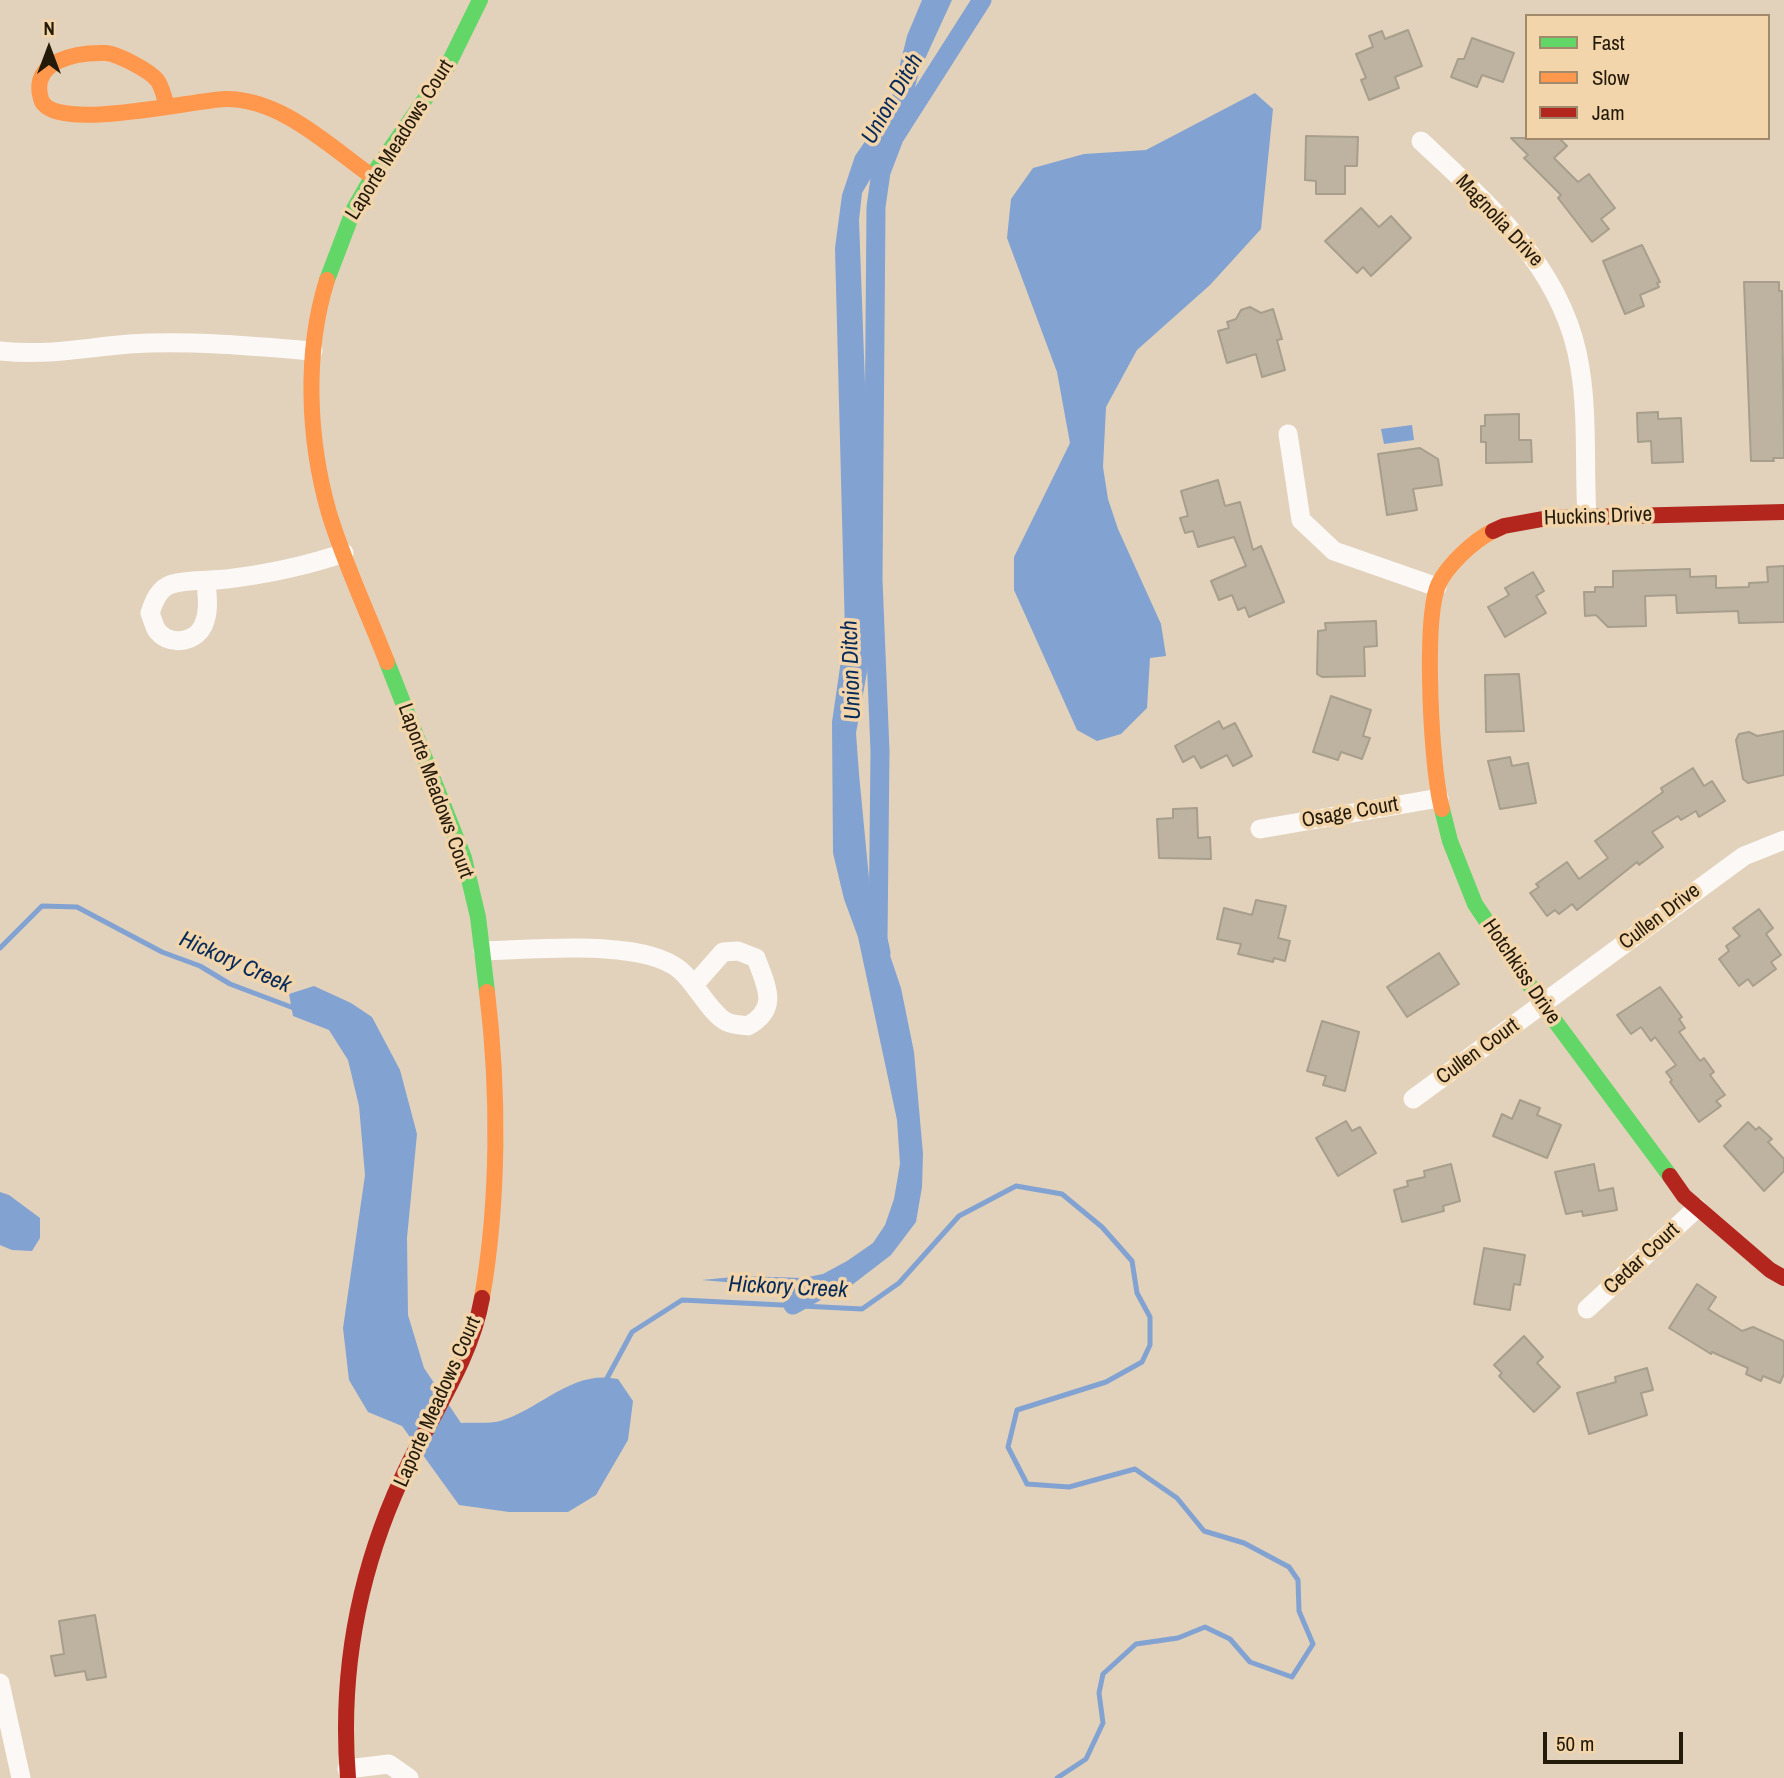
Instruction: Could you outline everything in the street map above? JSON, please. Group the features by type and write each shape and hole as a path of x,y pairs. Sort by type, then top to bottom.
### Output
{"street":[{"name":"Laporte Meadows Court","path":"347,1774 344,1708 360,1592 384,1520 468,1345 479,1315 492,1239 494,1047 484,951 464,858 329,513 317,465 312,422 313,351 327,272 348,221 373,177 448,66 480,0"},
{"path":"167,105 157,80 122,57 107,53 59,59 46,67 39,83 40,101 53,112 75,116 167,105 223,98 247,100 271,109 373,177"},
{"name":"Magnolia Drive","path":"1421,141 1510,230 1544,270 1555,289 1576,344 1581,369 1587,517"},
{"path":"0,351 39,355 130,344 209,343 313,351"},
{"path":"1288,434 1301,520 1334,551 1437,587"},
{"name":"Huckins Drive","path":"1437,587 1466,550 1481,537 1504,526 1531,519 1784,512"},
{"path":"206,581 308,565 344,553"},
{"name":"Hotchkiss Drive","path":"1437,587 1432,606 1431,652 1439,798 1454,852 1475,904 1542,1005 1684,1196 1770,1270 1784,1278"},
{"name":"Osage Court","path":"1260,829 1439,798"},
{"name":"Cullen Drive","path":"1542,1005 1744,856 1784,840"},
{"path":"484,951 593,949 644,953 680,968 694,985"},
{"name":"Cullen Court","path":"1413,1099 1542,1005"},
{"name":"Cedar Court","path":"1587,1309 1698,1208"},
{"path":"0,1683 21,1778"},
{"path":"347,1774 389,1764 409,1778"}],"water":[{"path":"922,0 952,0 919,72 903,134 887,151 862,193 859,220 871,547 867,672 856,733 871,899 901,988 914,1052 923,1154 922,1187 916,1222 891,1255 835,1298 811,1298 748,1284 702,1280 743,1276 803,1278 823,1274 873,1243 885,1225 894,1199 900,1164 897,1120 858,937 844,899 833,853 832,722 845,633 835,248 842,195 855,156 890,105 907,36"},
{"path":"1255,93 1273,109 1261,229 1210,285 1137,350 1106,407 1103,467 1108,499 1118,529 1161,624 1166,656 1150,658 1147,708 1121,734 1097,741 1077,730 1014,590 1014,557 1070,443 1057,372 1007,238 1011,199 1033,168 1084,154 1146,150"},
{"path":"1412,425 1414,440 1384,444 1381,429"},
{"path":"314,986 351,1003 372,1017 400,1070 417,1134 407,1238 408,1315 424,1368 461,1423 500,1421 571,1385 601,1377 618,1379 633,1401 628,1440 596,1495 568,1512 509,1512 459,1505 402,1426 368,1412 349,1380 343,1328 365,1175 359,1106 348,1060 329,1030 293,1016 289,994"},
{"path":"0,1192 9,1195 40,1218 40,1238 32,1251 12,1250 0,1245"}],"building":[{"path":"1408,30 1422,66 1395,77 1399,88 1369,100 1361,80 1366,78 1356,54 1373,47 1369,36 1382,31 1385,39"},
{"path":"1472,38 1514,53 1503,82 1482,75 1477,87 1451,77 1458,59 1464,59"},
{"path":"1306,136 1358,137 1357,166 1345,166 1345,194 1316,194 1316,181 1305,180"},
{"path":"1511,138 1561,140 1567,146 1554,158 1578,182 1589,174 1615,208 1601,219 1609,229 1592,242 1558,198 1561,195 1524,158 1528,155"},
{"path":"1361,208 1379,227 1391,216 1411,238 1371,276 1363,267 1357,273 1325,241"},
{"path":"1642,245 1660,282 1657,283 1659,287 1640,295 1644,306 1625,314 1603,261"},
{"path":"1744,282 1779,282 1779,291 1782,291 1784,458 1773,458 1774,461 1751,461"},
{"path":"1250,307 1261,313 1273,309 1282,339 1277,340 1285,370 1262,377 1256,354 1227,363 1218,331 1229,328 1227,322 1236,319 1241,310"},
{"path":"1658,412 1658,419 1681,418 1683,462 1652,463 1651,441 1638,442 1637,413"},
{"path":"1519,414 1519,440 1531,440 1532,462 1486,463 1486,442 1481,442 1481,426 1485,426 1485,415"},
{"path":"1420,448 1438,459 1442,485 1413,489 1417,510 1387,515 1378,454"},
{"path":"1218,480 1225,506 1240,502 1253,550 1261,546 1284,602 1249,617 1245,607 1238,610 1232,595 1219,600 1211,581 1246,566 1234,537 1198,547 1193,531 1185,533 1180,518 1188,516 1181,491"},
{"path":"1784,566 1784,622 1739,623 1738,611 1677,613 1676,595 1645,596 1646,626 1608,627 1596,615 1585,616 1584,592 1595,592 1595,587 1613,587 1613,571 1690,569 1690,577 1716,576 1716,588 1749,587 1749,583 1768,582 1767,567"},
{"path":"1533,572 1544,591 1536,596 1546,613 1505,637 1488,607 1509,595 1505,588"},
{"path":"1376,621 1377,646 1364,647 1365,676 1322,677 1317,674 1318,631 1326,630 1325,623"},
{"path":"1519,674 1524,731 1486,732 1485,675"},
{"path":"1331,696 1371,710 1363,736 1370,738 1362,759 1341,752 1338,760 1313,752"},
{"path":"1219,721 1223,729 1235,723 1252,756 1233,766 1227,755 1201,768 1194,756 1183,762 1175,746"},
{"path":"1784,731 1784,775 1748,783 1743,779 1736,740 1739,734 1749,732 1757,736"},
{"path":"1510,757 1512,766 1528,763 1536,803 1500,809 1488,761"},
{"path":"1693,768 1704,786 1712,781 1725,801 1699,817 1696,811 1681,820 1678,816 1652,832 1663,847 1639,865 1637,862 1577,910 1572,904 1559,914 1555,910 1547,916 1530,893 1539,887 1536,884 1567,862 1579,879 1608,858 1595,841 1663,792 1661,788"},
{"path":"1197,808 1198,838 1210,837 1211,859 1159,858 1157,819 1173,818 1173,809"},
{"path":"1256,900 1286,906 1278,938 1290,941 1285,961 1274,958 1273,962 1238,954 1241,944 1217,939 1224,908 1252,915"},
{"path":"1759,909 1773,928 1766,934 1781,955 1771,962 1776,969 1753,986 1748,979 1739,986 1719,959 1729,951 1726,946 1740,936 1733,928"},
{"path":"1439,953 1459,984 1407,1017 1387,987"},
{"path":"1660,987 1682,1017 1679,1019 1685,1028 1679,1032 1700,1061 1704,1058 1714,1072 1710,1075 1725,1095 1716,1101 1721,1106 1699,1122 1670,1082 1672,1080 1666,1072 1676,1065 1655,1037 1651,1041 1641,1027 1631,1034 1617,1015"},
{"path":"1322,1021 1359,1032 1345,1091 1323,1085 1326,1076 1307,1071"},
{"path":"1520,1100 1540,1108 1537,1115 1561,1125 1547,1158 1493,1136 1502,1114 1512,1119"},
{"path":"1346,1121 1352,1131 1360,1127 1376,1153 1338,1176 1316,1138"},
{"path":"1748,1122 1756,1130 1759,1127 1772,1139 1768,1142 1784,1159 1784,1171 1764,1191 1724,1146"},
{"path":"1451,1164 1460,1201 1443,1206 1444,1211 1402,1222 1394,1190 1408,1186 1407,1181 1425,1177 1424,1171"},
{"path":"1594,1164 1599,1191 1613,1188 1617,1210 1583,1216 1582,1211 1566,1214 1555,1172"},
{"path":"1484,1248 1525,1255 1520,1285 1514,1284 1510,1310 1474,1304"},
{"path":"1697,1284 1716,1297 1708,1309 1742,1331 1753,1327 1784,1341 1784,1374 1780,1383 1763,1376 1761,1381 1746,1374 1748,1368 1712,1352 1711,1354 1669,1328"},
{"path":"1524,1336 1543,1357 1537,1363 1560,1387 1534,1412 1499,1376 1502,1373 1494,1365"},
{"path":"1647,1368 1653,1390 1641,1393 1647,1415 1589,1434 1577,1393 1616,1382 1615,1377"},
{"path":"95,1615 106,1677 87,1680 85,1671 55,1676 51,1656 64,1654 59,1621"}],"waterway":[{"name":"Union Ditch","path":"881,953 878,939 880,751 873,580 876,207 881,172 894,138 982,0"},
{"name":"Hickory Creek","path":"0,948 42,906 77,907 162,952 200,966 230,984 299,1010"},
{"name":"Hickory Creek","path":"605,1382 632,1332 682,1300 862,1309 899,1283 959,1216 1016,1186 1062,1194 1102,1227 1132,1261 1137,1293 1150,1317 1150,1345 1142,1362 1106,1382 1017,1410 1008,1447 1027,1484 1069,1487 1135,1469 1177,1498 1204,1531 1244,1543 1289,1567 1298,1580 1299,1611 1313,1644 1292,1677 1250,1662 1230,1639 1205,1627 1178,1638 1136,1644 1103,1674 1099,1693 1103,1723 1086,1759 1057,1778"},
{"name":"Union Ditch","path":"793,1305 828,1285"}],"traffic: fast":[{"path":"327,280 354,209 378,167 447,67 480,0"},
{"path":"387,662 464,858 478,917 487,992"},
{"path":"1442,809 1450,841 1475,904 1543,1005 1670,1176"}],"traffic: slow":[{"path":"167,105 160,85 153,76 126,60 106,53 82,54 58,61 42,75 39,86 41,99 50,109 69,114 125,113 225,99 246,101 285,115 304,126 373,177"},
{"path":"327,280 320,308 312,367 313,426 317,456 335,532 387,662"},
{"path":"1442,809 1430,698 1433,607 1437,588 1446,572 1469,548 1493,531"},
{"path":"482,1298 492,1223 495,1145 494,1067 487,992"}],"traffic: jam":[{"path":"1493,531 1504,526 1548,518 1784,512"},
{"path":"1670,1176 1684,1196 1770,1270 1784,1278"},
{"path":"348,1778 346,1737 350,1656 366,1577 392,1501 470,1341 482,1298"}]}
